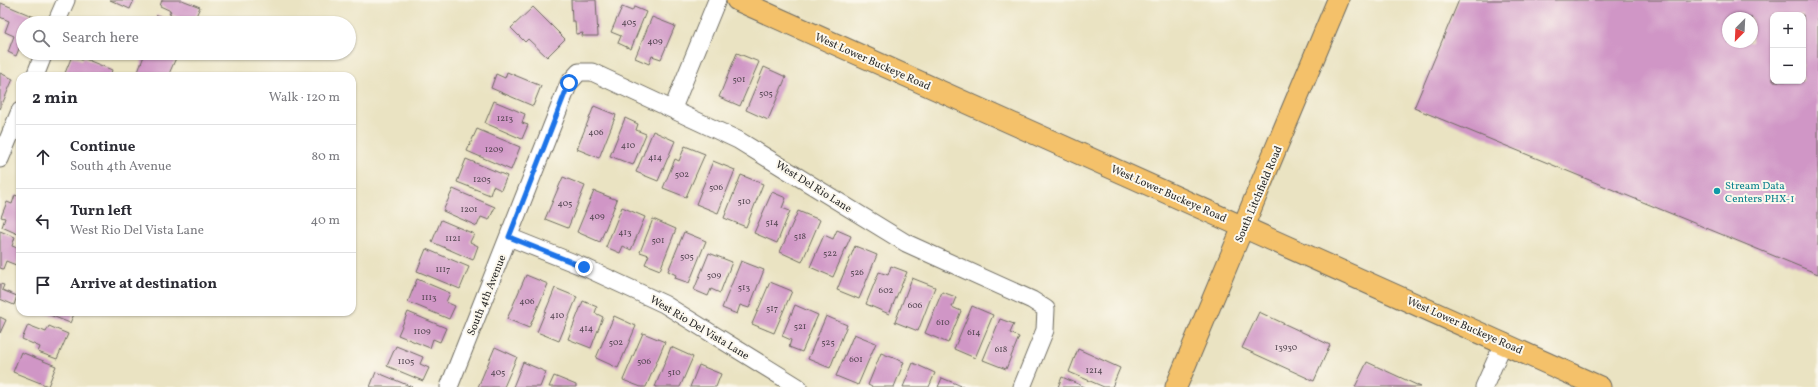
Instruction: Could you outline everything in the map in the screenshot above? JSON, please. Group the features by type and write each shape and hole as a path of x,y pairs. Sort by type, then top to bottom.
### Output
{"main road":[{"name":"West Lower Buckeye Road","path":"737,0 1504,342 1600,387"},
{"name":"South Litchfield Road","path":"1176,387 1338,0"}],"street":[{"path":"59,16 66,0"},
{"path":"672,108 717,0"},
{"path":"36,72 41,60"},
{"name":"West Del Rio Lane","path":"579,72 592,72 738,140 906,243 1032,300 1046,309 1045,330 1022,387"},
{"name":"South 4th Avenue","path":"449,387 569,83 579,72"},
{"path":"2,150 16,120"},
{"name":"West Rio Del Vista Lane","path":"509,237 584,267 664,304 798,387"},
{"path":"1484,387 1504,342"}],"building":[{"path":"110,0 134,0 130,9"},
{"path":"162,0 182,0 200,7 196,16 174,16 169,14 171,11 160,6"},
{"path":"571,0 596,0 598,36 582,36 583,33 576,34 575,21 572,21"},
{"name":"Stream Data Centers PHX-1","path":"1459,0 1818,0 1818,274 1414,108"},
{"path":"1,3 32,16 16,16 16,56 8,52 14,36 5,32 9,21 0,17"},
{"path":"533,7 565,39 547,57 528,39 525,42 511,28"},
{"path":"622,7 632,11 634,7 646,12 631,49 618,43 621,36 611,32"},
{"path":"652,17 675,26 661,59 652,56 649,64 635,58"},
{"path":"737,53 759,62 740,106 719,97"},
{"path":"70,60 88,60 112,70 111,72 65,72"},
{"path":"142,60 175,60 170,72 138,72"},
{"path":"764,67 786,77 768,120 746,110"},
{"path":"507,72 541,86 533,106 491,88 496,74 505,78"},
{"path":"0,73 13,79 0,109"},
{"path":"494,101 525,114 522,123 528,125 522,139 485,123"},
{"path":"594,106 616,115 599,158 577,149"},
{"path":"625,118 638,124 636,130 646,134 633,165 610,156"},
{"path":"477,129 520,147 511,170 467,151"},
{"path":"653,131 675,141 658,181 636,172"},
{"path":"685,146 705,154 686,197 663,188 675,159 679,161"},
{"path":"466,159 507,176 501,190 493,186 490,195 457,182"},
{"path":"713,161 735,170 718,213 696,204"},
{"path":"741,175 763,184 746,227 724,218"},
{"path":"563,177 585,186 568,228 545,219"},
{"path":"453,189 495,207 489,220 481,217 477,226 443,211"},
{"path":"594,191 617,200 600,242 577,232"},
{"path":"772,192 786,198 782,208 790,211 777,243 754,233"},
{"path":"15,195 16,233 2,227 5,218 1,217 7,202 12,204"},
{"path":"622,207 645,217 631,250 623,246 620,253 606,247"},
{"path":"798,211 820,220 802,262 780,252"},
{"path":"653,219 676,229 660,270 645,264 649,255 640,252"},
{"path":"441,220 474,234 470,242 478,246 473,260 432,242"},
{"path":"837,230 851,236 833,277 810,267 824,235 833,239"},
{"path":"0,231 15,237 12,246 16,248 16,265 6,261 3,269 0,268"},
{"path":"684,232 706,241 689,283 675,278 676,275 668,271"},
{"path":"855,246 877,255 859,299 837,290"},
{"path":"426,249 469,267 460,289 417,271"},
{"path":"709,253 732,262 720,293 711,289 708,296 694,290"},
{"path":"741,261 764,270 749,308 740,305 737,314 722,308"},
{"path":"891,266 907,272 889,314 866,304 879,272 888,275"},
{"path":"526,275 548,284 529,328 507,319"},
{"path":"912,278 935,287 918,331 895,322"},
{"path":"417,279 450,293 446,302 455,306 449,319 408,302"},
{"path":"770,282 792,291 774,333 752,324"},
{"path":"0,284 4,285 2,290 16,296 14,305 0,299"},
{"path":"555,288 577,297 559,341 537,332"},
{"path":"942,292 956,297 952,307 961,311 948,343 925,333"},
{"path":"583,301 597,307 595,313 603,317 591,348 568,339"},
{"path":"795,305 818,315 802,352 789,347 791,340 782,336"},
{"path":"972,306 993,315 975,358 954,349"},
{"path":"408,312 446,328 440,342 433,339 430,348 398,335"},
{"path":"1259,312 1330,345 1314,381 1242,348"},
{"path":"52,316 73,316 70,323"},
{"path":"614,316 636,326 618,368 596,358"},
{"path":"826,316 847,325 830,368 808,359"},
{"path":"0,317 6,320 0,333"},
{"path":"1000,319 1014,324 1010,333 1019,337 1006,369 983,360"},
{"path":"28,325 46,332 49,326 68,334 57,359 38,352 40,347 22,339"},
{"path":"643,333 665,342 646,387 641,387 623,380"},
{"path":"854,334 876,343 858,385 836,376"},
{"path":"396,346 423,357 420,364 429,368 423,381 387,366"},
{"path":"495,347 517,357 504,387 478,387"},
{"path":"671,347 693,357 680,387 655,387"},
{"path":"1078,349 1120,368 1112,387 1104,387 1069,372"},
{"path":"21,352 56,366 48,386 13,372"},
{"path":"881,353 904,362 894,387 872,387 868,385"},
{"path":"523,362 546,372 540,387 513,387"},
{"path":"1367,362 1421,387 1355,387"},
{"path":"913,363 935,373 929,387 903,387"},
{"path":"699,365 721,374 716,387 690,387"},
{"path":"376,372 412,387 370,387"},
{"path":"554,376 576,385 576,387 549,387"},
{"path":"1062,377 1085,387 1058,387"},
{"path":"942,378 964,387 938,387"}],"place":[{"name":"Stream Data Centers PHX-1","path":"1717,191"}],"route":[{"path":"569,83 509,237 584,267"}]}
